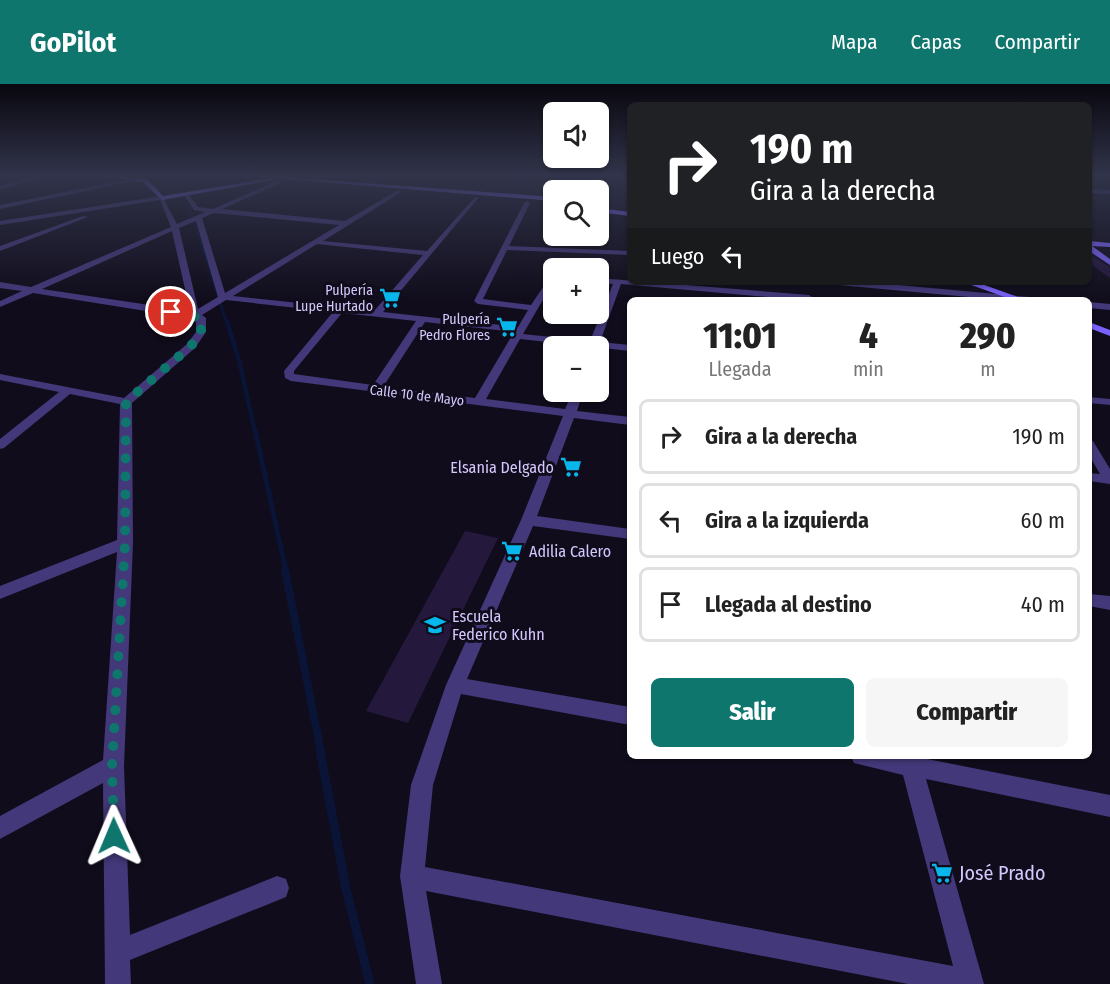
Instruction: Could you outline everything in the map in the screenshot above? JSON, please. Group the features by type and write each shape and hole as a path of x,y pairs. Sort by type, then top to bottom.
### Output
{"street":[{"path":"0,217 16,221"},
{"path":"0,223 43,217"},
{"path":"0,249 86,217"},
{"path":"118,984 112,766 125,543 126,402 191,346 202,326 171,217"},
{"path":"0,304 198,217 221,298"},
{"path":"285,217 345,223"},
{"path":"0,285 199,312 355,217"},
{"path":"376,314 460,217"},
{"path":"521,217 478,301 532,309"},
{"path":"314,242 429,253"},
{"path":"1092,245 1110,245"},
{"path":"505,248 627,253"},
{"path":"1092,248 1110,263"},
{"path":"563,258 567,250"},
{"path":"609,281 627,282"},
{"path":"597,336 618,281"},
{"path":"688,285 809,296"},
{"path":"869,285 991,297"},
{"path":"976,285 1012,297"},
{"path":"478,403 543,291"},
{"path":"221,298 376,314 543,337"},
{"path":"1092,305 1110,307"},
{"name":"Calle 10 de Mayo","path":"340,310 289,371 289,376 295,379 627,421"},
{"path":"376,389 422,320"},
{"path":"1092,326 1110,333"},
{"path":"609,346 627,348"},
{"path":"0,378 126,402"},
{"path":"0,445 68,390"},
{"path":"1092,400 1110,402"},
{"path":"429,984 412,876 422,785 455,686 528,520 574,402"},
{"path":"1092,449 1110,479"},
{"path":"1092,477 1110,479"},
{"path":"528,520 627,534"},
{"path":"0,593 125,543"},
{"path":"1092,600 1110,603"},
{"path":"455,686 627,715"},
{"path":"885,759 912,768 1110,807"},
{"path":"0,828 112,766"},
{"path":"412,876 971,984 912,768"},
{"path":"116,953 278,888"}],"building":[{"path":"1092,256 1110,267 1110,278 1092,265"},
{"name":"Escuela Federico Kuhn","path":"465,531 498,538 408,723 366,711"}],"waterway":[{"path":"193,217 200,240"},
{"path":"200,239 227,324"},
{"path":"227,322 239,360 255,432"},
{"path":"255,430 286,571"},
{"path":"285,570 321,752"},
{"path":"320,750 346,889 370,984"}],"place":[{"name":"Pulpería Lupe Hurtado","path":"390,298"},
{"name":"Pulpería Pedro Flores","path":"507,327"},
{"name":"Elsania Delgado","path":"571,467"},
{"name":"Adilia Calero","path":"512,551"},
{"name":"Escuela Federico Kuhn","path":"435,625"},
{"name":"José Prado","path":"942,873"}],"route":[{"path":"114,836 112,766 125,543 126,402 191,346 201,332 201,318 171,312"}]}
